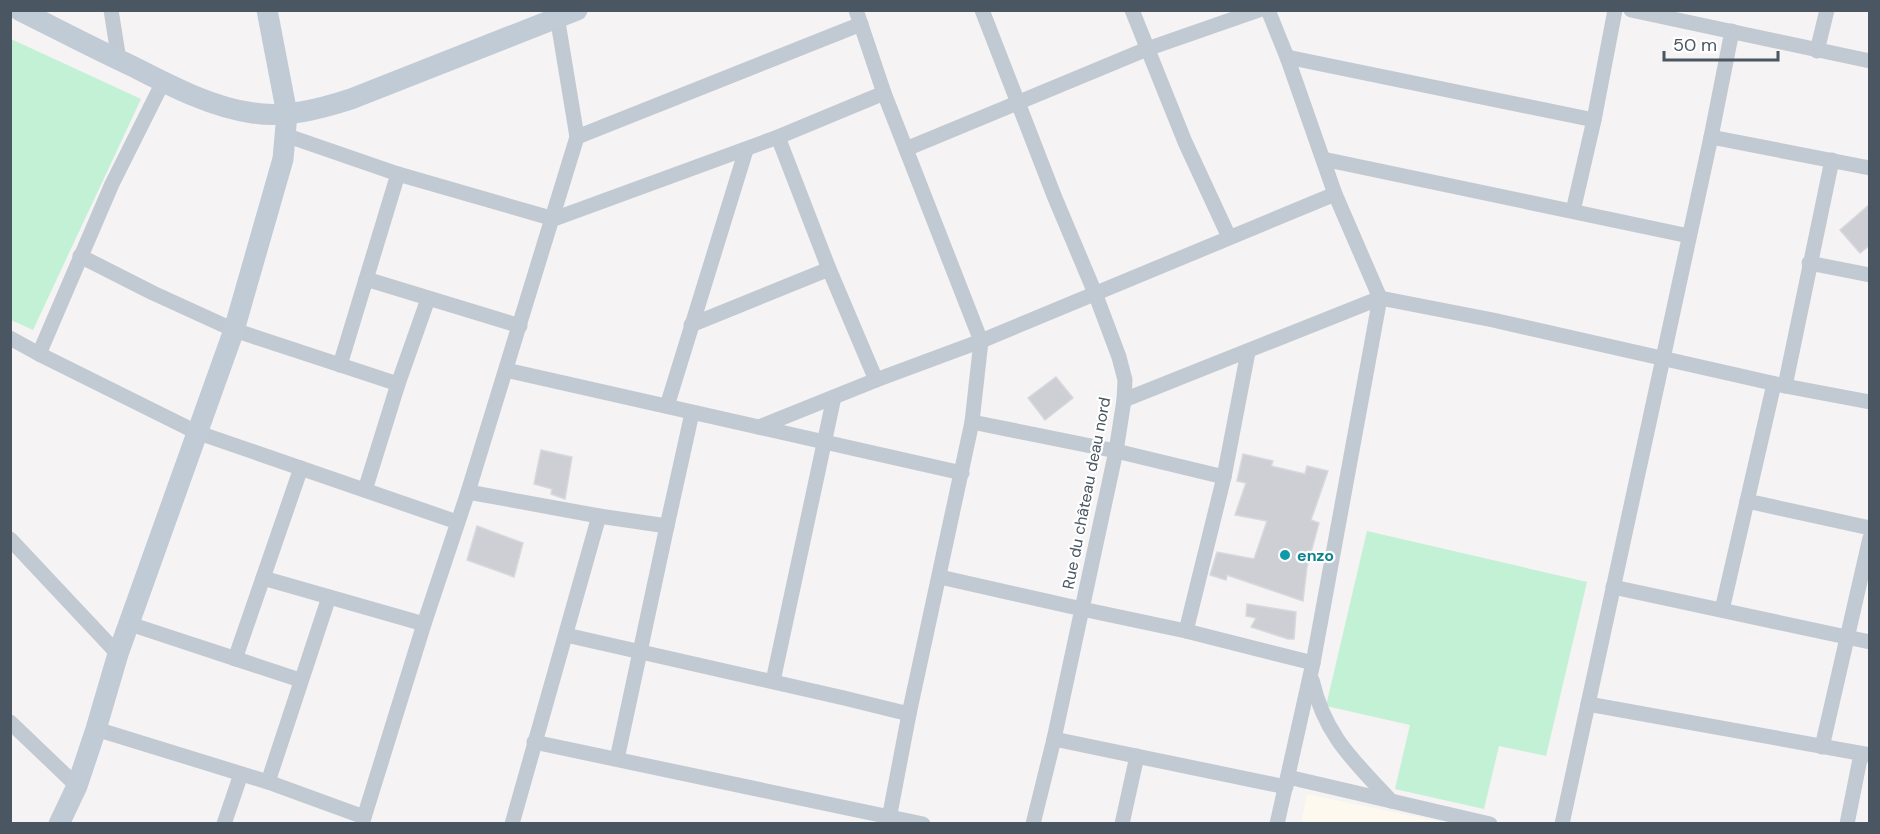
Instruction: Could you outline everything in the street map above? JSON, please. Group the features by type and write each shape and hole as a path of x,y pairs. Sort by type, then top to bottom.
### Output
{"main road":[{"path":"19,10 163,82 225,108 255,114 286,124 564,13"},
{"path":"59,824 77,786 118,654 234,330 283,159 286,124 267,10"}],"street":[{"path":"111,10 119,60"},
{"name":"Rue du château deau nord","path":"982,10 1055,198 1095,292 1125,380 1116,451 1054,739 1033,824"},
{"path":"1132,10 1185,142 1228,237"},
{"path":"906,149 1147,49 1259,10"},
{"path":"1268,10 1335,194 1380,298 1312,669 1277,824"},
{"path":"1573,211 1594,120 1615,10"},
{"path":"1631,10 1869,61"},
{"path":"1817,51 1827,10"},
{"path":"96,729 268,782 363,820 578,137 564,13"},
{"path":"578,137 859,17 884,93 981,341 972,422 909,714 889,820"},
{"path":"1562,824 1732,31"},
{"path":"1287,57 1594,120"},
{"path":"39,354 112,184 163,82"},
{"path":"286,124 398,174 554,219 778,138 884,93"},
{"path":"1711,137 1869,168"},
{"path":"778,138 829,269 876,380"},
{"path":"667,406 746,150"},
{"path":"1323,159 1689,236"},
{"path":"1722,610 1747,501 1809,263 1832,160"},
{"path":"340,365 398,174"},
{"path":"759,427 981,341 1335,194"},
{"path":"80,256 234,330 398,384"},
{"path":"1809,263 1869,275"},
{"path":"691,325 829,269"},
{"path":"366,279 520,326"},
{"path":"1124,400 1380,298 1493,320 1779,385 1869,402"},
{"path":"365,490 398,384 428,299"},
{"path":"10,338 196,432 458,522"},
{"path":"1186,631 1224,477 1248,352"},
{"path":"506,370 962,473"},
{"path":"773,681 834,398"},
{"path":"617,759 692,412"},
{"path":"972,422 1116,451 1224,477"},
{"path":"235,659 301,468"},
{"path":"468,492 667,526"},
{"path":"1747,501 1869,528"},
{"path":"512,824 598,516"},
{"path":"1822,747 1869,538"},
{"path":"10,539 118,654"},
{"path":"940,576 1186,631 1312,669"},
{"path":"263,578 424,624"},
{"path":"1613,587 1869,642"},
{"path":"268,782 329,597"},
{"path":"130,624 300,680"},
{"path":"566,635 909,714"},
{"path":"1312,669 1317,700 1325,722 1349,756 1391,801"},
{"path":"1588,704 1865,755 1847,824"},
{"path":"10,722 77,786"},
{"path":"1054,739 1391,801 1490,824"},
{"path":"534,742 889,820 923,824"},
{"path":"1122,824 1137,756"},
{"path":"224,824 241,774"}],"shaded area":[{"path":"1307,794 1446,823 1301,823"}],"green space":[{"path":"11,39 141,99 33,330 11,320"},
{"path":"1367,531 1587,582 1546,756 1499,746 1484,809 1395,789 1410,725 1326,706"}],"building":[{"path":"1869,205 1869,246 1860,253 1840,230"},
{"path":"1056,377 1073,398 1045,420 1028,398"},
{"path":"541,450 572,457 565,499 551,494 552,489 534,484"},
{"path":"1243,454 1273,461 1271,466 1305,474 1307,466 1328,471 1311,520 1319,523 1307,567 1303,601 1227,575 1226,580 1210,575 1217,552 1254,559 1267,521 1235,515 1246,483 1237,481"},
{"path":"477,526 523,543 514,577 467,560"},
{"name":"enzo","path":"1247,604 1296,612 1294,639 1251,627 1256,618 1246,616"}],"place":[{"name":"enzo","path":"1285,555"}]}
